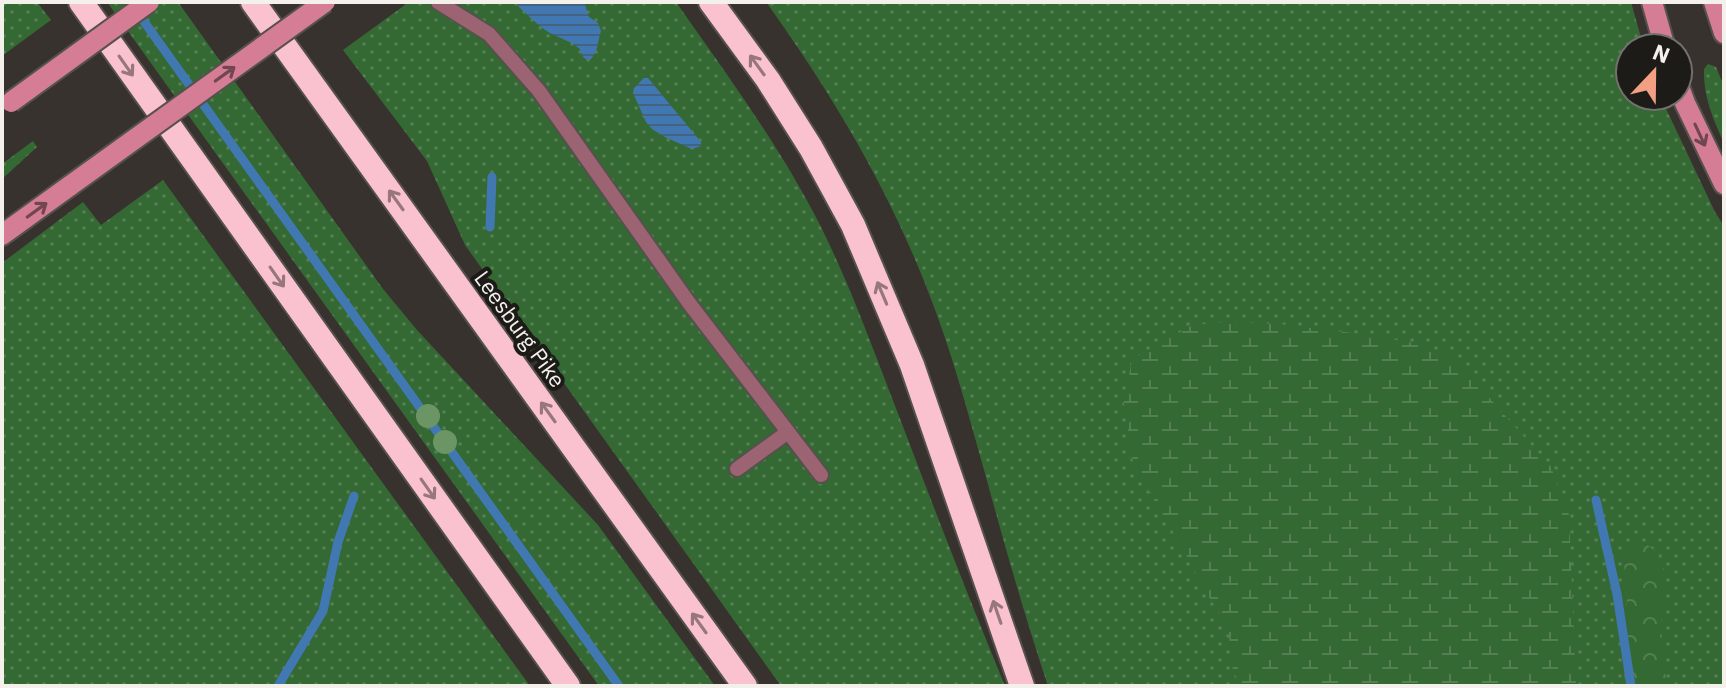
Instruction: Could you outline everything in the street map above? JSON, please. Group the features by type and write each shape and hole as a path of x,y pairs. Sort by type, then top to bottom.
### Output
{"highway":[{"path":"81,2 568,686"},
{"name":"Leesburg Pike","path":"253,2 745,686"},
{"path":"711,2 724,13 776,92 853,225 912,365 1022,686"}],"main road":[{"path":"6,105 149,2"},
{"path":"2,235 325,2"},
{"path":"1652,2 1660,32"},
{"path":"1714,2 1724,33"},
{"path":"1689,112 1724,184"}],"lane":[{"path":"438,2 489,34 539,91 689,303 821,475"},
{"path":"737,469 788,432"}],"green space":[{"path":"2,2 37,2 51,20 2,56"},
{"path":"107,2 178,2 383,289 417,330 598,525 715,686 599,686"},
{"path":"409,2 676,2 770,139 831,248 1005,686 781,686 465,245 427,161 343,50"},
{"path":"766,2 1631,2 1639,32 1614,32 1614,112 1668,112 1724,226 1724,686 1048,686 959,381 926,286 875,175 812,70"},
{"path":"1708,64 1716,67 1724,86 1724,143 1707,98 1704,69"},
{"path":"33,141 37,147 2,179 2,164"},
{"path":"163,180 530,686 2,686 2,263 83,202 101,225"},
{"path":"1228,322 1279,324 1361,334 1414,343 1453,357 1551,467 1569,515 1576,686 1242,686 1233,672 1228,627 1133,463 1124,403 1132,359 1193,325"},
{"path":"1644,542 1658,554 1666,575 1660,635 1668,686 1625,686 1623,651 1627,599 1623,553 1631,543"}],"water":[{"path":"519,2 584,2 589,17 598,23 601,31 593,57 586,59 576,46 541,27 518,6"},
{"path":"644,78 648,78 701,142 701,146 692,149 665,137 646,122 633,93"}],"waterway":[{"path":"130,2 619,686"},
{"path":"490,227 492,177"},
{"path":"278,686 323,611 338,542 354,496"},
{"path":"1596,500 1617,594 1631,686"}]}
